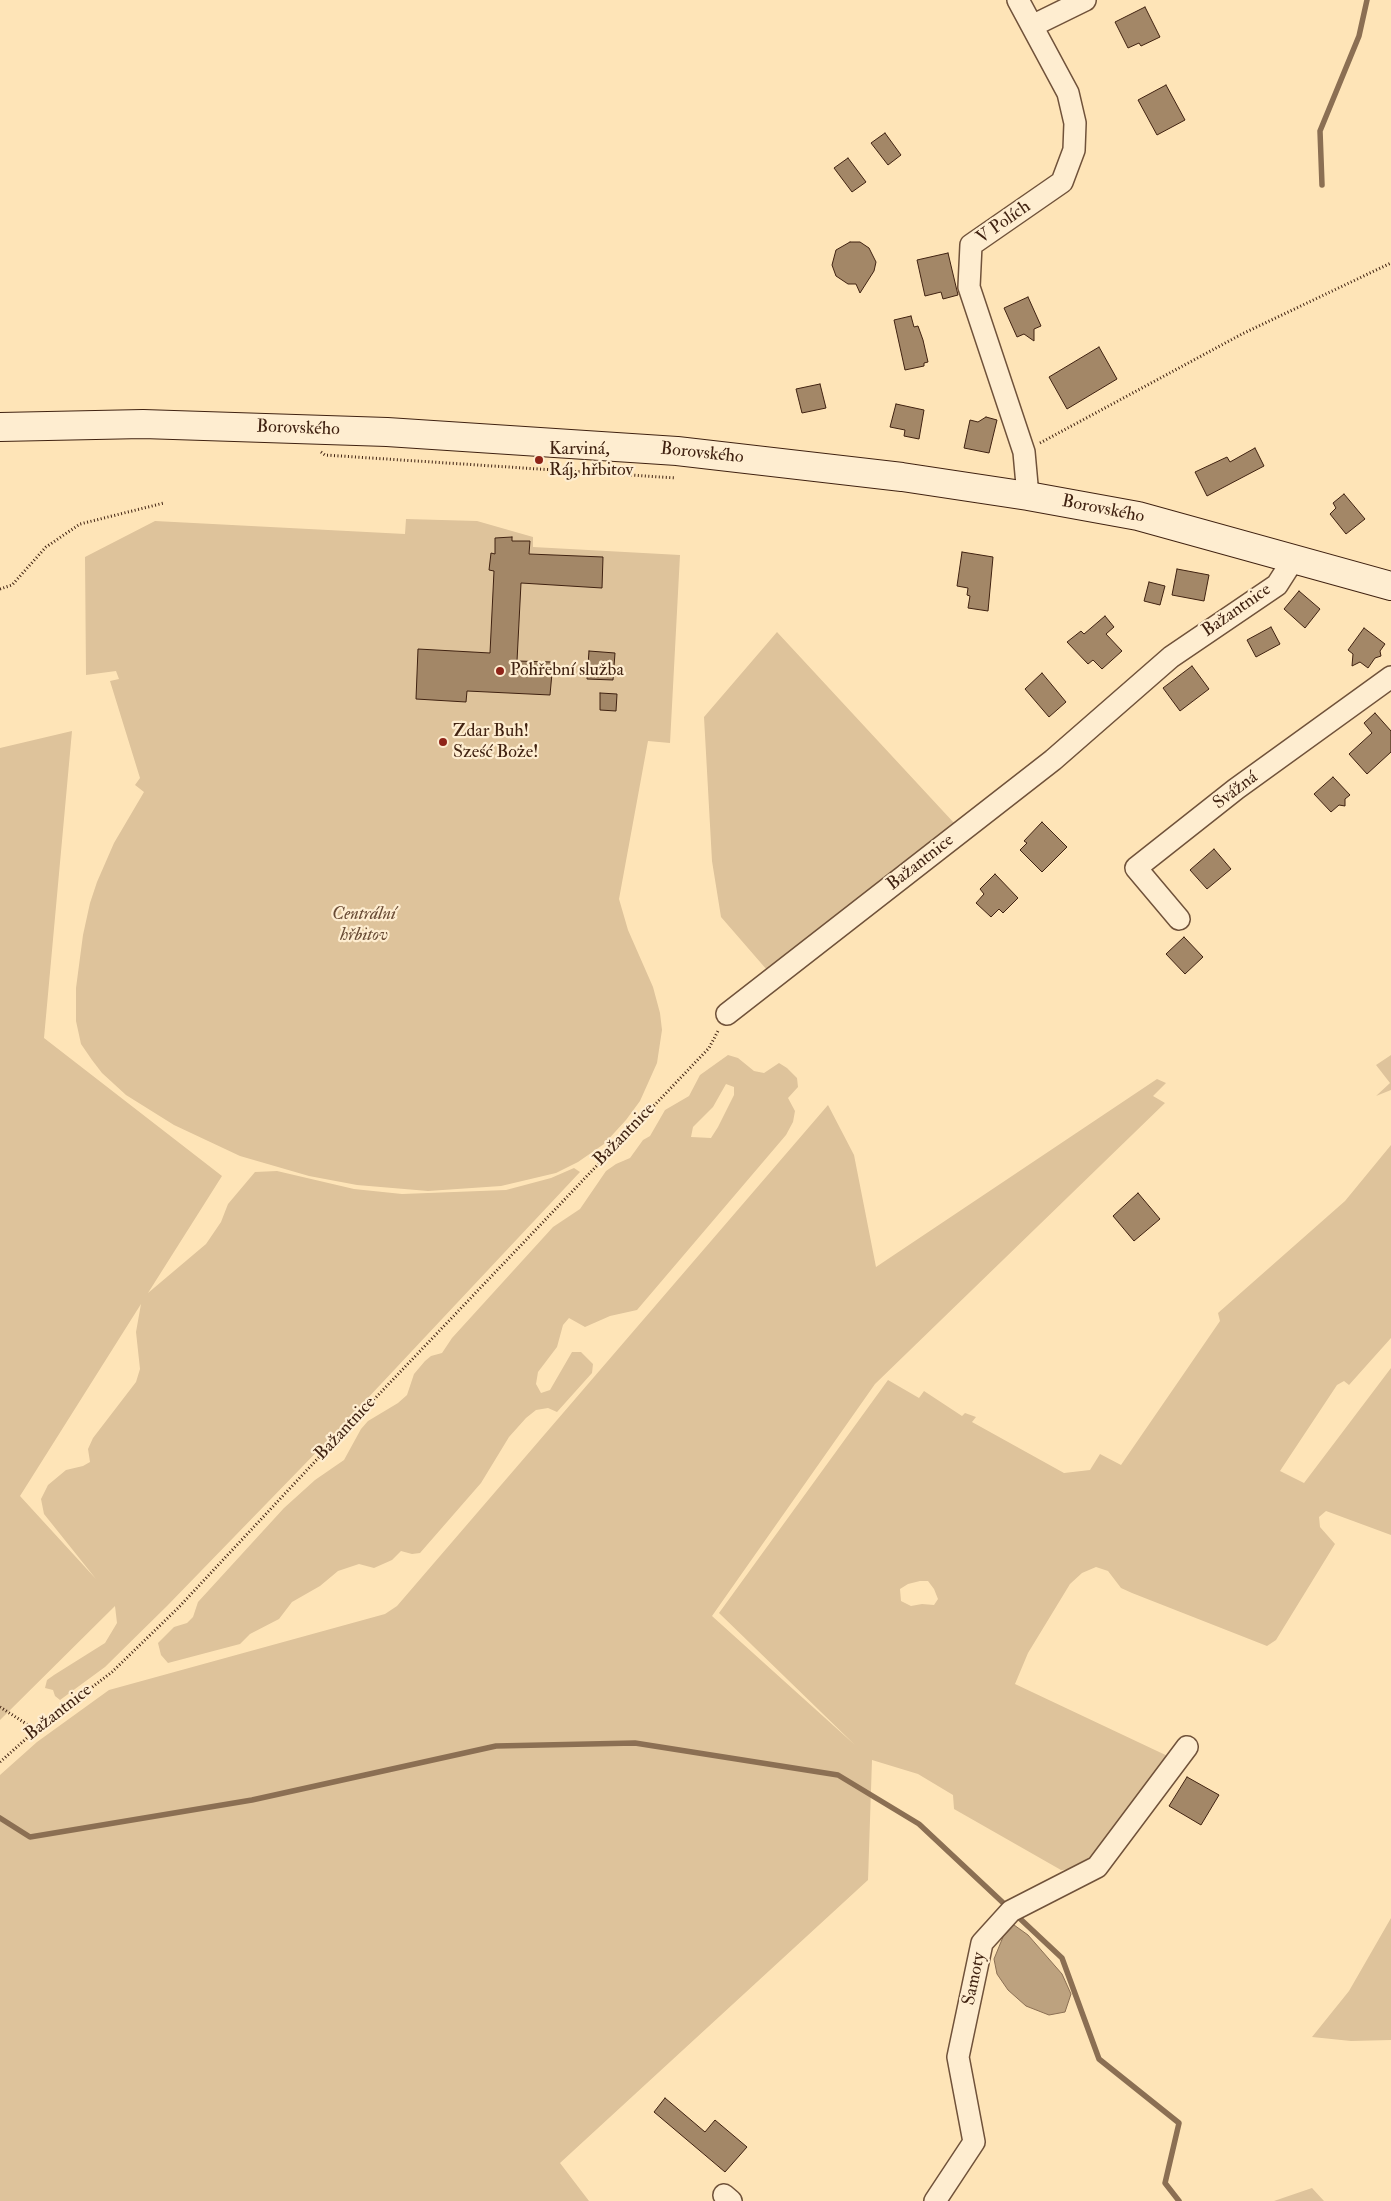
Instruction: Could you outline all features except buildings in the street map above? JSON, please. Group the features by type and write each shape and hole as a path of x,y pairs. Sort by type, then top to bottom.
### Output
{"main road":[{"name":"Borovského","path":"0,427 143,424 377,431 677,450 902,477 1028,496 1138,516 1391,586"}],"street":[{"name":"V Polích","path":"1018,0 1068,93 1075,123 1074,150 1062,182 971,245 969,288 1024,452 1028,496"},
{"path":"1032,26 1085,0"},
{"name":"Bažantnice","path":"727,1014 1053,760 1171,657 1276,585 1293,560"},
{"name":"Svážná","path":"1179,919 1136,868 1236,789 1391,677"},
{"name":"Samoty","path":"935,2201 974,2142 958,2057 982,1943 1011,1911 1097,1867 1188,1747"}],"path":[{"path":"1024,452 1242,334 1391,263"},
{"path":"0,589 12,585 46,547 80,524 164,503"},
{"name":"Bažantnice","path":"0,1762 36,1730 112,1672 179,1607 709,1048 727,1014"},
{"path":"0,1707 36,1730"}],"green space":[{"name":"Centrální hřbitov","path":"406,519 477,521 533,537 533,547 680,555 670,743 648,741 619,899 628,930 653,987 660,1013 662,1030 657,1063 640,1101 604,1144 578,1162 556,1173 501,1186 428,1191 357,1185 309,1176 240,1156 174,1125 126,1095 102,1073 81,1044 76,1021 76,988 83,935 90,903 114,843 144,792 135,785 140,778 110,681 119,679 116,671 86,675 85,557 155,521 405,534"},
{"path":"777,632 955,824 767,970 721,917 712,861 704,717"},
{"path":"72,731 44,1038 222,1176 148,1293 206,1244 221,1222 228,1204 255,1172 277,1171 354,1189 402,1194 506,1190 551,1178 574,1168 580,1172 335,1433 105,1667 60,1700 55,1696 53,1690 45,1688 47,1680 105,1643 117,1623 115,1606 0,1720 0,748","holes":["141,1304 136,1332 140,1369 136,1382 93,1438 88,1449 90,1462 83,1466 66,1470 48,1485 41,1499 44,1514 96,1579 20,1496"]},
{"path":"728,1055 738,1058 754,1071 764,1073 779,1063 797,1078 798,1087 788,1098 795,1111 793,1122 786,1135 637,1310 610,1316 585,1327 569,1318 563,1325 557,1347 538,1372 536,1384 541,1393 550,1390 572,1352 581,1352 593,1364 592,1373 557,1412 548,1408 536,1410 526,1418 509,1437 481,1483 420,1553 412,1554 401,1551 392,1560 374,1568 359,1564 338,1571 320,1586 292,1602 279,1619 250,1634 240,1644 168,1663 161,1655 158,1643 174,1627 187,1623 193,1617 198,1602 284,1508 315,1480 344,1460 361,1429 368,1421 398,1403 407,1395 414,1374 425,1361 431,1356 442,1353 452,1338 553,1227 580,1209 606,1171 630,1158 643,1140 650,1136 665,1110 689,1096 700,1075","holes":["726,1084 734,1087 734,1095 711,1138 691,1137 693,1127 713,1107"]},
{"path":"1391,1055 1391,1090 1376,1096 1390,1083 1376,1065"},
{"path":"1157,1079 1166,1083 1153,1096 1165,1103 875,1384 712,1616 855,1745 719,1613 888,1380 919,1398 924,1391 962,1416 965,1413 976,1417 972,1422 1064,1473 1090,1470 1100,1454 1121,1465 1220,1321 1218,1313 1345,1201 1391,1145 1391,1338 1349,1385 1344,1381 1337,1385 1280,1471 1304,1483 1391,1368 1391,1535 1326,1511 1319,1517 1320,1527 1335,1544 1276,1640 1267,1646 1121,1588 1108,1571 1096,1567 1082,1573 1070,1584 1028,1653 1015,1684 1174,1759 1091,1868 1061,1870 954,1809 953,1795 918,1774 872,1760 868,1880 560,2163 589,2201 0,2201 0,1775 37,1742 109,1690 385,1614 397,1606 828,1105 854,1155 876,1267","holes":["928,1581 938,1599 934,1605 922,1604 911,1606 901,1601 900,1589 908,1584"]},
{"path":"1391,1918 1391,2040 1351,2041 1312,2037 1349,1991"},
{"path":"1312,2188 1324,2201 1274,2201"}],"shaded area":[{"path":"1014,1925 1028,1935 1062,1974 1071,1994 1065,2012 1049,2015 1026,2006 1008,1990 997,1974 994,1959 1003,1937"}],"waterway":[{"path":"1322,185 1320,131 1359,36 1367,0"},
{"path":"0,1818 30,1837 252,1800 496,1746 635,1743 838,1775 919,1824 1062,1958 1099,2059 1179,2123 1165,2183 1179,2201"}],"place":[{"name":"Karviná, Ráj, hřbitov","path":"539,460"},
{"name":"Pohřební služba","path":"500,671"},
{"name":"Zdar Buh! Sześć Boże!","path":"443,742"}]}
